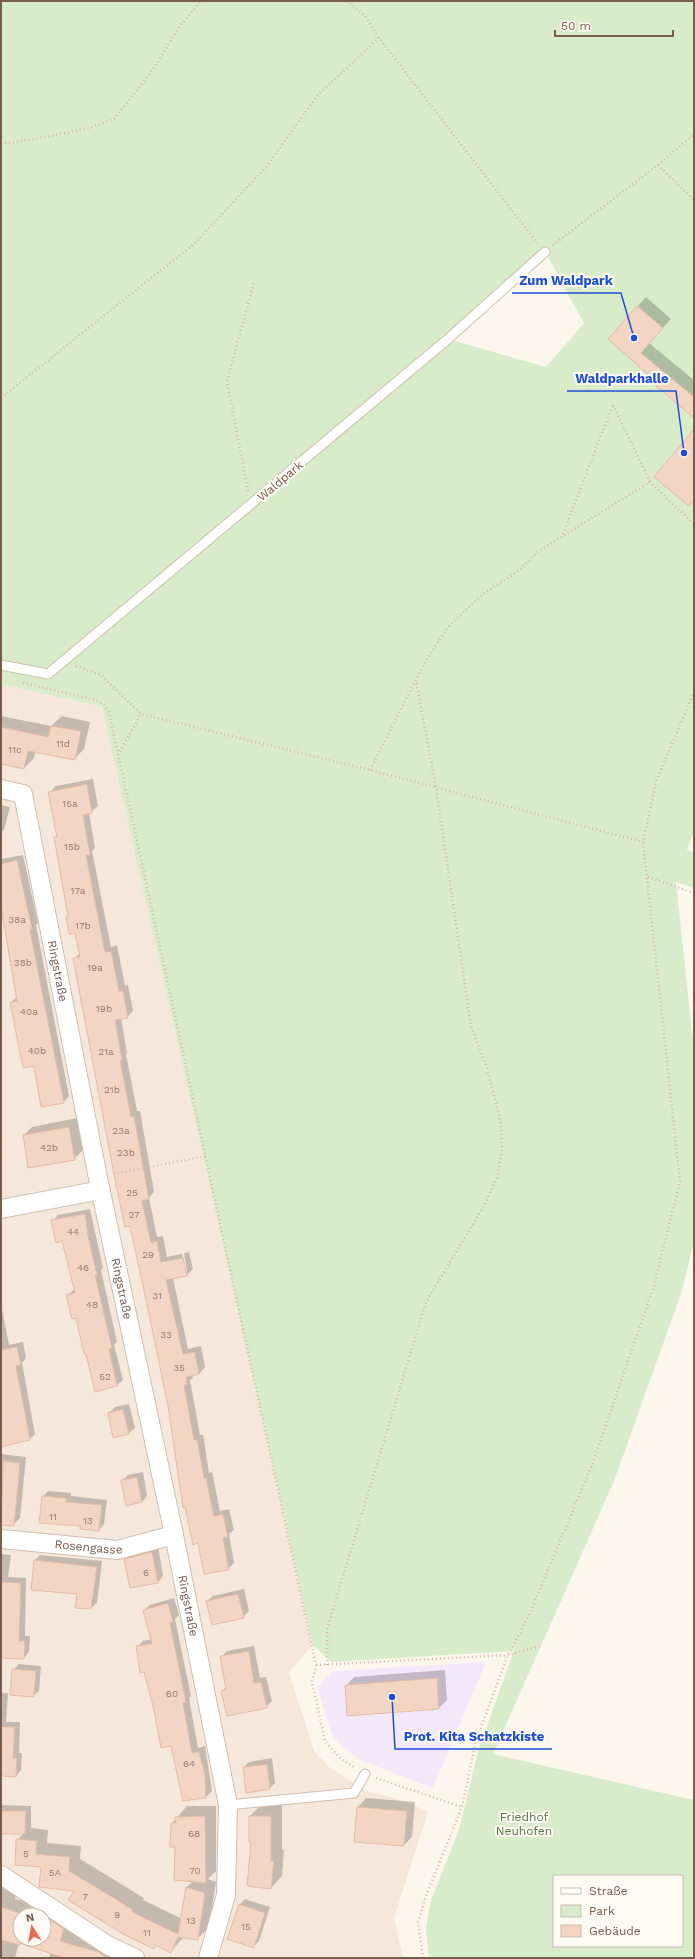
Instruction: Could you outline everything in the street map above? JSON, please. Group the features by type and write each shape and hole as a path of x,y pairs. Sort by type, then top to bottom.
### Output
{"street":[{"name":"Ringstraße","path":"1,789 23,794 99,1184 174,1535 228,1805 226,1894 208,1958"},
{"path":"1,1209 99,1184"},
{"name":"Rosengasse","path":"1,1539 117,1550 174,1535"},
{"path":"1,1875 109,1946 135,1958"}],"lane":[{"name":"Waldpark","path":"1,665 48,674 251,506 442,344 545,252"},
{"path":"228,1805 354,1793 365,1774"}],"path":[{"path":"1,144 36,139 82,129 114,119 152,71 180,26 201,1"},
{"path":"347,1 365,16 378,38 545,252 658,165 694,134"},
{"path":"1,398 194,243 266,167 318,95 378,38"},
{"path":"658,165 694,200"},
{"path":"251,506 227,381 254,282"},
{"path":"563,535 613,405 650,482 694,524"},
{"path":"370,770 416,680 448,627 483,594 517,572 539,550 650,482"},
{"path":"62,662 101,675 141,714 370,770 643,842"},
{"path":"327,1664 327,1629 426,1302 485,1204 497,1178 502,1150 501,1124 487,1068 471,1026 436,788 416,680"},
{"path":"16,682 96,700 103,704 109,712 316,1665 312,1682 325,1741 342,1760 365,1774 462,1807"},
{"path":"423,1958 418,1922 427,1893 462,1807 476,1740 508,1655 529,1614 592,1465 654,1286 680,1181 643,842 656,782 694,692"},
{"path":"118,756 141,714"},
{"path":"648,877 694,892"},
{"path":"99,1184 206,1156"},
{"path":"316,1665 508,1655 541,1646"}],"shaded area":[{"path":"1,684 102,707 313,1645 289,1672 314,1751 329,1767 365,1790 407,1802 428,1812 394,1918 403,1958 1,1958"},
{"path":"486,1662 433,1788 360,1760 345,1749 332,1735 317,1687 333,1671"}],"green space":[{"name":"Friedhof Neuhofen","path":"1,1 694,1 694,831 687,850 694,853 694,888 676,882 694,1051 694,1241 682,1291 614,1481 493,1754 694,1800 694,1958 429,1958 426,1928 431,1900 459,1830 478,1751 514,1651 331,1662 313,1645 102,707 1,684","holes":["545,252 584,323 546,367 448,339"]}],"building":[{"path":"637,306 663,328 641,353 694,397 694,418 648,379 650,376 608,339"},
{"path":"694,429 694,499 689,506 654,477"},
{"path":"51,726 81,731 75,760 28,751 24,769 1,764 1,727 48,737"},
{"path":"87,784 92,813 83,815 90,855 86,855 105,952 111,951 119,991 123,991 128,1018 115,1020 122,1060 120,1060 131,1117 134,1116 149,1199 142,1201 151,1243 157,1241 161,1262 183,1258 187,1276 166,1280 183,1354 195,1352 199,1374 186,1377 187,1385 184,1385 194,1440 197,1440 204,1478 206,1478 214,1516 223,1514 228,1537 223,1538 229,1570 204,1574 198,1543 193,1545 185,1507 183,1508 168,1406 130,1226 125,1227 116,1185 73,958 80,957 75,933 69,934 66,916 68,916 54,837 57,837 48,792"},
{"path":"17,860 32,929 30,930 64,1103 41,1107 34,1066 23,1068 10,1002 17,1001 1,906 1,864"},
{"path":"69,1127 75,1160 28,1168 23,1135"},
{"path":"85,1214 88,1236 97,1275 95,1275 112,1348 109,1349 117,1386 95,1392 86,1354 84,1354 76,1318 72,1319 66,1295 75,1293 62,1241 56,1243 51,1220"},
{"path":"17,1347 21,1365 16,1366 30,1440 1,1447 1,1350"},
{"path":"123,1409 129,1434 113,1438 108,1413"},
{"path":"3,1461 20,1463 14,1526 1,1525"},
{"path":"137,1477 142,1502 126,1506 121,1480"},
{"path":"42,1496 66,1498 66,1502 102,1505 99,1531 80,1529 80,1526 39,1523"},
{"path":"152,1552 158,1583 130,1588 124,1559"},
{"path":"34,1560 97,1567 91,1609 75,1608 77,1594 31,1590"},
{"path":"1,1582 21,1583 19,1641 25,1641 24,1659 1,1658"},
{"path":"238,1594 244,1618 212,1625 206,1601"},
{"path":"168,1603 173,1622 170,1623 186,1702 183,1703 192,1753 199,1752 205,1775 206,1798 183,1801 171,1746 161,1748 154,1710 144,1672 140,1673 136,1646 152,1644 143,1610"},
{"path":"249,1651 254,1683 261,1682 267,1708 227,1716 221,1691 226,1690 220,1656"},
{"path":"12,1669 36,1671 34,1697 10,1695"},
{"path":"437,1678 439,1709 347,1716 345,1685"},
{"path":"1,1727 15,1727 13,1758 17,1758 16,1777 1,1776"},
{"path":"267,1764 270,1789 246,1793 243,1767"},
{"path":"357,1807 407,1811 404,1846 354,1842"},
{"path":"1,1811 26,1811 25,1834 1,1834"},
{"path":"205,1816 206,1883 174,1880 175,1847 170,1847 171,1823 176,1823 175,1817"},
{"path":"249,1816 271,1816 271,1861 274,1861 271,1889 247,1886 251,1842 249,1842"},
{"path":"16,1839 37,1841 36,1854 70,1857 69,1871 133,1910 132,1912 178,1934 186,1887 205,1893 198,1940 178,1937 171,1953 155,1945 154,1949 123,1934 68,1900 74,1891 39,1887 41,1867 15,1865"},
{"path":"239,1904 265,1913 254,1948 227,1939"},
{"path":"1,1907 12,1910 12,1943 1,1940"},
{"path":"52,1921 64,1929 60,1941 98,1952 108,1958 64,1958 32,1947 52,1947"}],"place":[{"name":"Zum Waldpark","path":"634,338"},
{"name":"Waldparkhalle","path":"684,453"},
{"name":"Prot. Kita Schatzkiste","path":"392,1697"}]}
